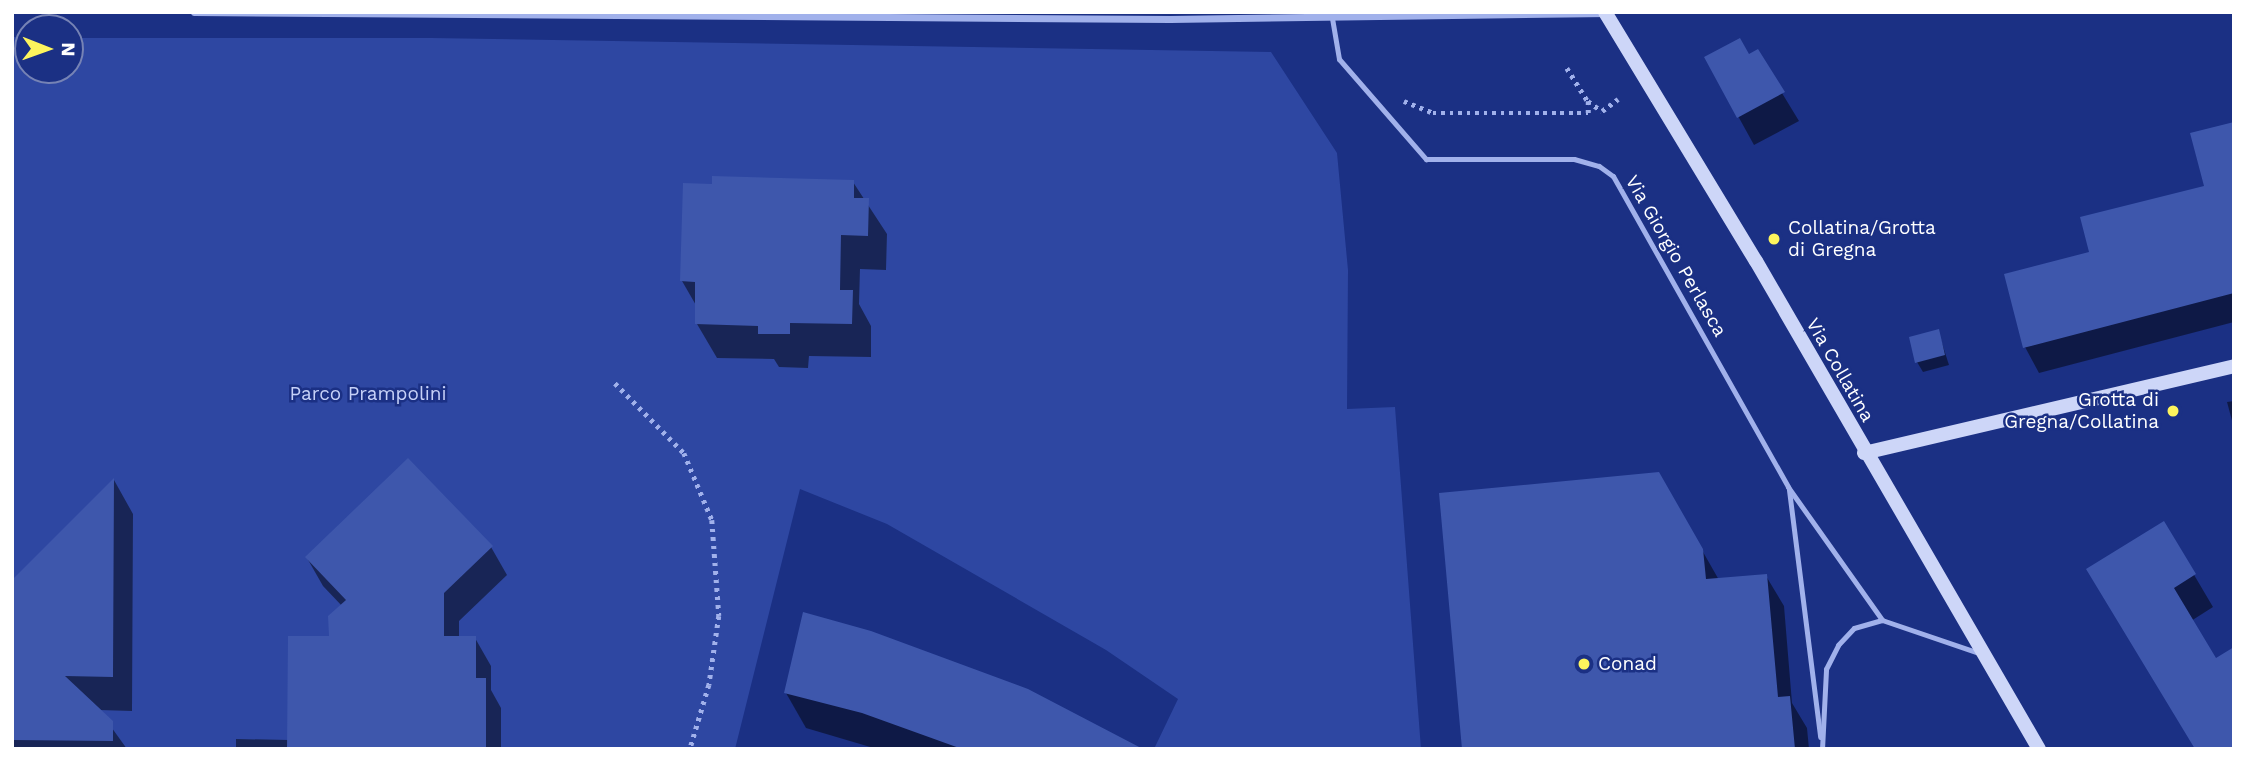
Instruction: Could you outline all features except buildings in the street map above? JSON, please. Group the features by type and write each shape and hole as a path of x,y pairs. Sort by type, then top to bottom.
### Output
{"street":[{"path":"194,12 1332,18 1453,13 1607,13"},
{"name":"Via Collatina","path":"1607,13 1756,261 1864,453 2039,749"},
{"path":"1864,453 2234,366"}],"lane":[{"name":"Via Giorgio Perlasca","path":"1332,18 1339,60 1426,159 1574,159 1599,166 1613,176 1788,487 1882,620 1854,628 1828,662 1822,749"},
{"name":"Via Giorgio Perlasca","path":"1788,487 1822,749"},
{"path":"1882,620 1982,654"}],"path":[{"path":"1567,68 1588,101 1602,110 1618,100"},
{"path":"1391,96 1433,113 1588,113 1588,101"},
{"path":"615,383 684,453 712,520 719,616 709,685 690,749"}],"green space":[{"name":"Parco Prampolini","path":"12,37 14,84 84,84 84,38 431,38 1271,52 1337,153 1348,270 1347,409 1395,407 1421,749 1154,749 1178,699 1106,650 887,524 800,489 735,749 12,749"}],"place":[{"name":"Collatina/Grotta di Gregna","path":"1774,239"},
{"name":"Grotta di Gregna/Collatina","path":"2173,411"},
{"name":"Conad","path":"1584,664"}]}
